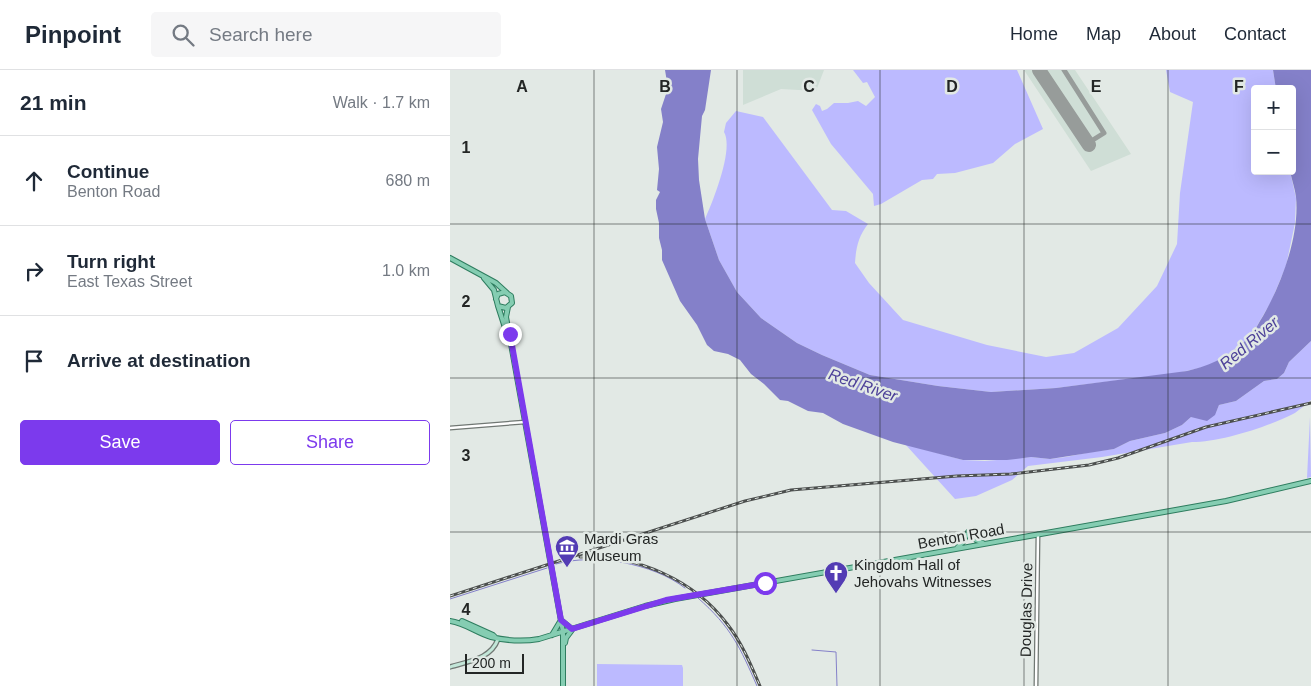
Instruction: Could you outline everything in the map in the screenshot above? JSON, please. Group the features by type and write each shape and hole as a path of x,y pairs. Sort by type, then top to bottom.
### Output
{"main road":[{"path":"450,258 496,283 508,293 512,300 506,317 563,632 563,686"},
{"path":"484,278 492,287 511,344"},
{"path":"496,299 500,293 508,293"},
{"path":"498,306 504,309 508,308"},
{"name":"Benton Road","path":"497,638 520,642 551,636 674,599 1226,500 1311,481"},
{"path":"955,549 963,542 968,532 976,540 985,543"},
{"path":"450,619 467,622 497,638 494,648 486,655 450,667"},
{"path":"561,620 572,629 566,638 563,650"},
{"path":"561,620 551,636 560,639 563,650"}],"street":[{"path":"450,428 525,422"},
{"name":"Douglas Drive","path":"1036,686 1038,534"}],"shaded area":[{"path":"743,70 824,70 816,91 781,89 743,105"},
{"path":"853,70 1017,70 1043,129 1015,144 993,163 955,173 937,174 933,179 922,180 881,204 874,206 873,194 831,144 812,110 816,104 820,106 822,111 834,103 858,101 866,106 875,97 867,82 863,83"},
{"path":"1024,70 1075,70 1131,154 1091,171"},
{"path":"1166,70 1273,70 1275,85 1251,85 1251,175 1291,175 1296,198 1295,223 1286,266 1271,302 1251,336 1226,356 1208,366 1178,373 1056,388 991,392 870,375 797,343 761,318 737,292 719,260 705,219 717,188 724,162 726,140 724,132 726,123 736,111 763,117 832,210 846,211 868,224 858,243 855,263 869,283 903,320 987,345 1046,357 1074,353 1118,328 1157,286 1177,244 1180,193 1193,102 1170,92"},
{"path":"1311,341 1311,400 1295,413 1282,419 1229,437 1102,457 1028,466 1012,480 976,496 955,499 905,444 963,460 985,461 1031,457 1050,459 1114,449 1130,441 1165,433 1182,425 1191,417 1216,412 1219,405 1236,401 1264,381 1277,379 1284,373 1289,362"},
{"path":"1310,417 1311,477 1307,478"},
{"path":"597,664 682,665 683,686 597,686"}],"water":[{"name":"Red River","path":"665,70 711,70 705,110 702,116 698,159 705,219 719,260 737,292 761,318 797,343 870,375 991,392 1056,388 1187,371 1221,359 1249,337 1275,293 1287,262 1295,229 1296,194 1291,175 1296,175 1296,85 1275,85 1273,70 1311,70 1311,341 1289,362 1284,373 1277,379 1264,381 1236,401 1219,405 1215,415 1207,421 1191,417 1182,425 1165,433 1130,441 1114,449 1050,459 1031,457 1007,460 963,460 893,442 843,424 823,413 808,411 788,401 780,400 751,374 740,360 728,354 714,351 707,345 697,325 680,301 662,260 656,209 656,200 660,192 657,190 659,169 657,147 663,122 661,109 668,88"}],"waterway":[{"path":"556,564 588,560 623,562 657,572 685,588"},
{"path":"450,599 547,568"},
{"path":"698,598 719,618 734,638 757,686"},
{"path":"812,650 836,652 837,686"}],"taxiway":[{"path":"1064,70 1104,133 1088,143"}],"runway":[{"path":"1039,70 1089,145"}],"railway":[{"path":"450,596 745,501 791,490 957,476 1011,474 1089,465 1118,458 1206,427 1311,403"},
{"path":"580,557 601,557 643,565 663,573 699,595 714,609 738,639 760,686"}],"place":[{"name":"Mardi Gras Museum","path":"567,568"},
{"name":"Kingdom Hall of Jehovahs Witnesses","path":"836,594"}],"route":[{"path":"510,334 561,620 567,626 572,629 666,600 765,583"}]}
